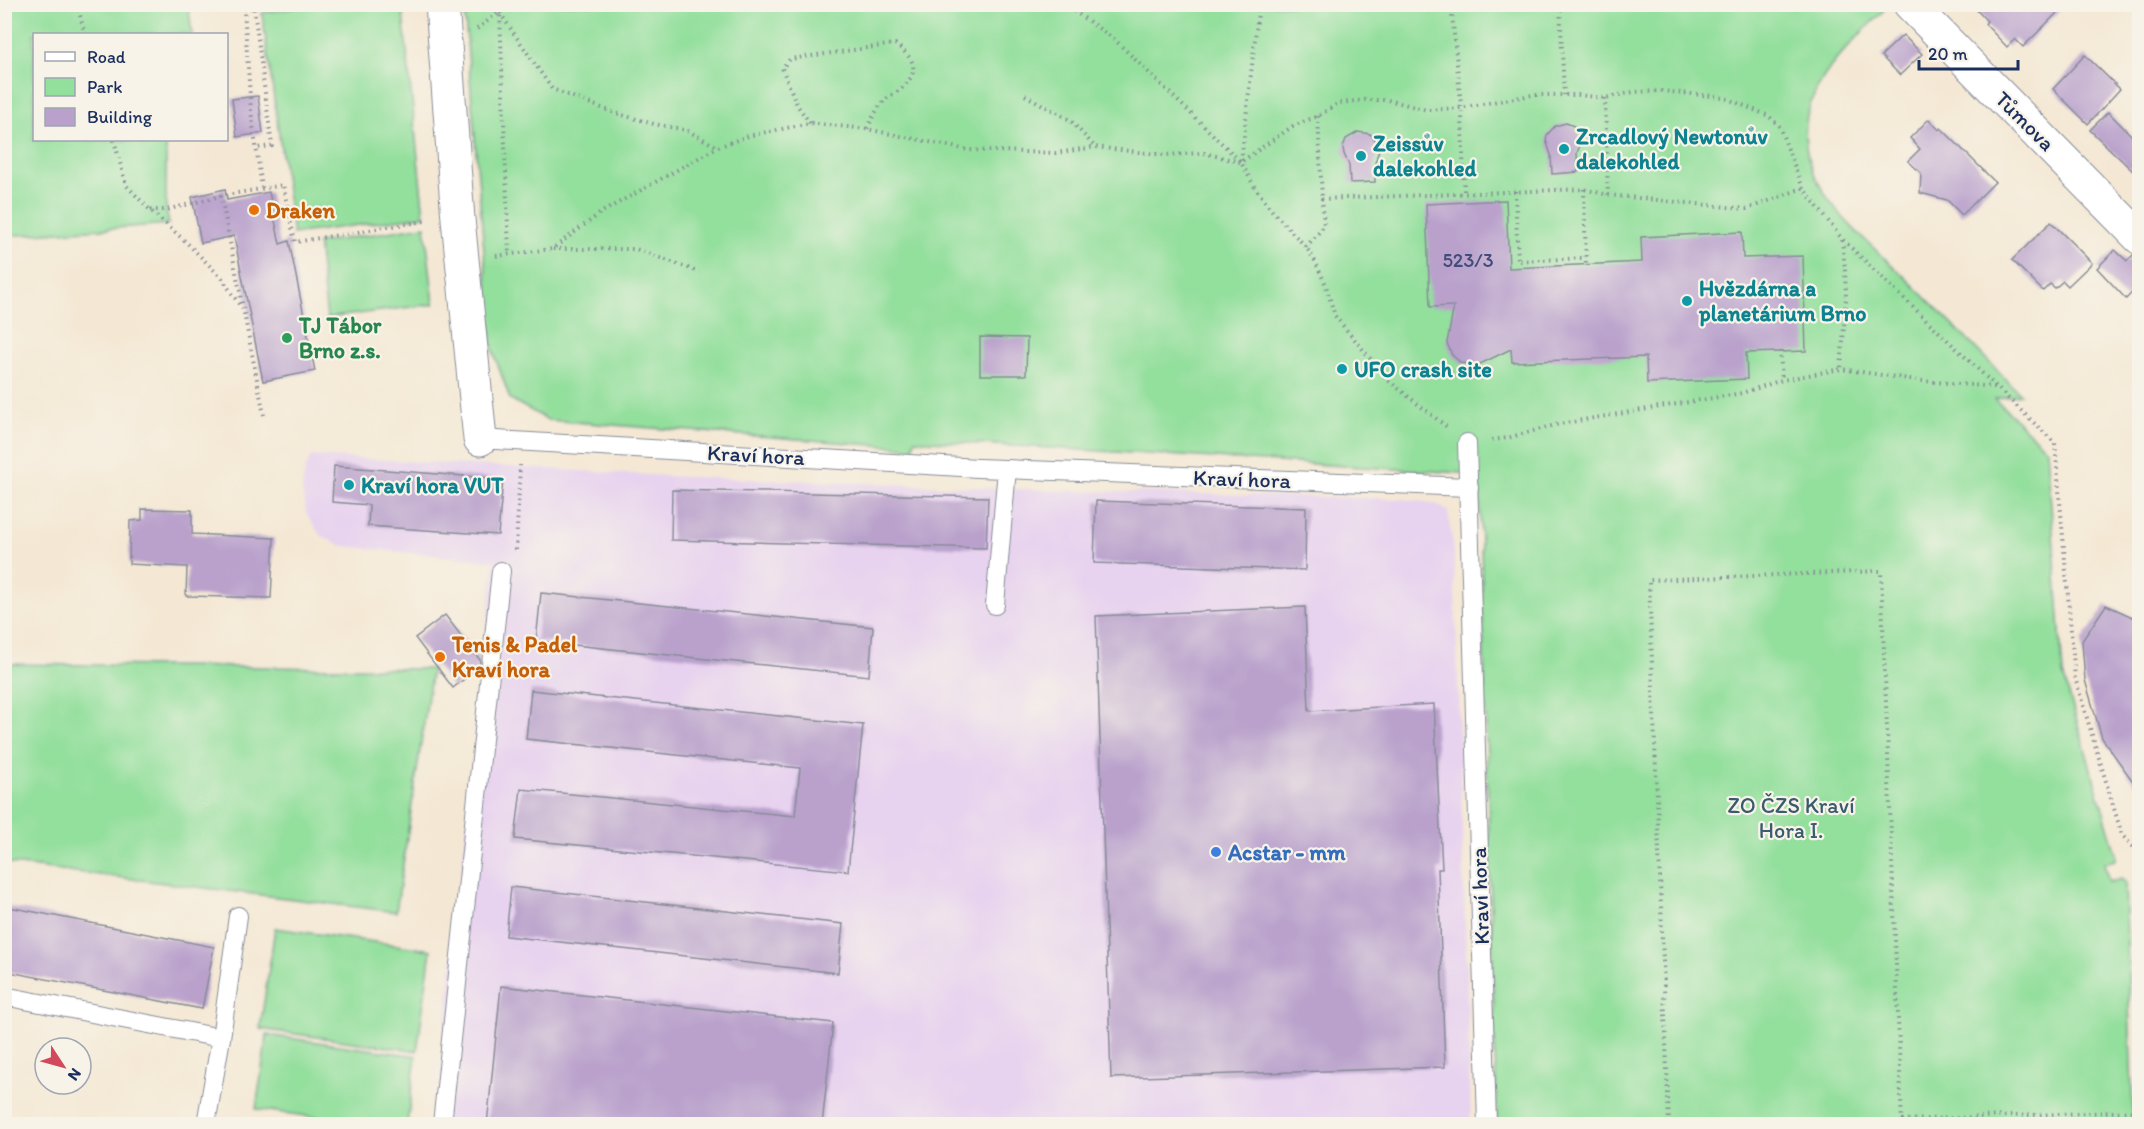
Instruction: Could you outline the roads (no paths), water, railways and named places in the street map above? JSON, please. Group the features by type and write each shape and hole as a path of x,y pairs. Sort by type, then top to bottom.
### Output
{"street":[{"name":"Kraví hora","path":"442,4 458,219 480,439"},
{"name":"Tůmova","path":"1910,4 2139,238"}],"lane":[{"name":"Kraví hora","path":"480,439 1006,469 1469,488"},
{"name":"Kraví hora","path":"1467,443 1487,1125"},
{"path":"995,605 1006,469"},
{"path":"442,1125 508,566"},
{"path":"206,1125 238,916"},
{"path":"4,996 221,1038"}],"place":[{"name":"Zrcadlový Newtonův dalekohled","path":"1564,149"},
{"name":"Zeissův dalekohled","path":"1361,156"},
{"name":"Draken","path":"254,210"},
{"name":"Hvězdárna a planetárium Brno","path":"1687,301"},
{"name":"TJ Tábor Brno z.s.","path":"287,338"},
{"name":"UFO crash site","path":"1342,369"},
{"name":"Kraví hora VUT","path":"349,485"},
{"name":"Tenis & Padel Kraví hora","path":"440,657"},
{"name":"Acstar - mm","path":"1216,852"}],"park label":[{"name":"ZO ČZS Kraví Hora I.","path":"1791,818"}]}
